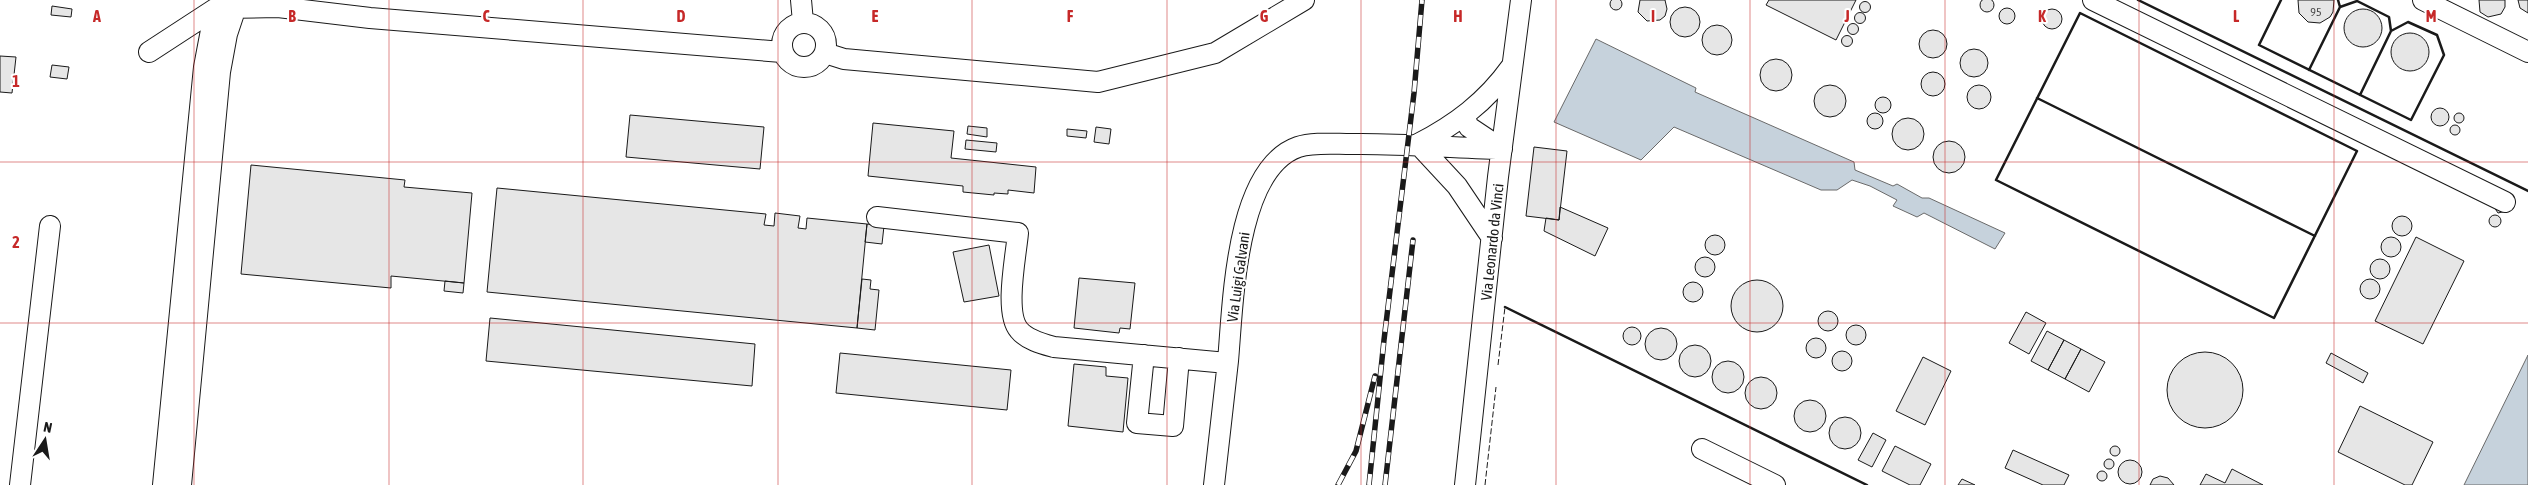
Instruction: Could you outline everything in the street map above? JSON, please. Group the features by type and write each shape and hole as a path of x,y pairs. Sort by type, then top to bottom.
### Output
{"street":[{"path":"337,0 370,18"},
{"path":"801,0 803,22"},
{"path":"825,53 844,58 1098,82 1215,53 1304,0"},
{"name":"Via Leonardo da Vinci","path":"1466,485 1511,67 1521,0"},
{"path":"2092,0 2505,202"},
{"path":"2423,0 2528,52"},
{"path":"149,52 226,5 284,4 370,18 782,52"},
{"path":"163,485 204,67 226,5"},
{"path":"181,485 220,72 227,34 226,5"},
{"path":"803,22 810,23 822,32 826,46 825,53 812,66 800,67 789,62 782,52 782,38 785,32 796,24 803,22"},
{"path":"1492,238 1457,186 1418,144 1464,117 1492,92 1511,67"},
{"path":"1464,117 1469,127 1502,149"},
{"name":"Via Luigi Galvani","path":"1214,485 1239,245 1251,205 1264,176 1282,158 1298,147 1326,144 1418,144 1440,148 1502,149"},
{"path":"877,217 1018,233 1011,313 1019,330 1036,342 1054,347 1227,363"},
{"path":"20,485 50,226"},
{"path":"1144,355 1137,423 1155,425 1173,426 1179,358"},
{"path":"1702,449 1775,485"}],"shaded area":[{"path":"1596,39 1696,88 1695,92 1854,162 1855,170 1893,186 1897,184 1922,198 1929,198 2005,233 1995,249 1924,213 1917,217 1893,206 1897,200 1870,186 1852,180 1837,190 1821,190 1674,127 1641,160 1554,122"},
{"path":"2528,355 2528,485 2464,485"}],"building":[{"path":"1616,-2 1622,4 1616,10 1610,4"},
{"path":"1984,-2 1990,-2 1994,5 1990,12 1984,12 1980,8 1980,2"},
{"path":"1640,0 1665,0 1667,9 1665,16 1660,20 1647,21 1638,12"},
{"path":"1769,0 1856,0 1836,40 1766,5"},
{"path":"2298,0 2334,0 2333,12 2330,17 2320,23 2308,22 2299,13"},
{"path":"2479,0 2505,0 2505,7 2501,14 2488,17 2480,12"},
{"path":"2518,0 2528,0 2528,13 2520,8"},
{"path":"1865,1 1871,7 1865,13 1859,7"},
{"path":"52,6 72,9 71,17 51,15"},
{"path":"1685,7 1695,12 1700,22 1695,32 1685,37 1675,32 1670,22 1675,12"},
{"path":"2007,8 2013,10 2015,16 2013,22 2007,24 2001,22 1999,16 2001,10"},
{"path":"2052,9 2059,12 2062,19 2059,26 2052,29 2045,26 2042,19 2045,12"},
{"path":"2363,9 2376,15 2382,28 2376,41 2363,47 2350,41 2344,28 2350,15"},
{"path":"1860,12 1866,18 1860,24 1854,18"},
{"path":"1853,23 1859,29 1853,35 1847,29"},
{"path":"1717,25 1723,26 1731,34 1731,46 1723,54 1717,55 1711,54 1703,46 1702,40 1703,34 1711,26"},
{"path":"1933,30 1943,34 1947,44 1943,54 1933,58 1923,54 1919,44 1923,34"},
{"path":"2410,33 2423,39 2429,52 2423,65 2410,71 2397,65 2391,52 2397,39"},
{"path":"1847,35 1853,41 1847,47 1841,41"},
{"path":"1974,49 1984,53 1988,63 1984,73 1974,77 1964,73 1960,63 1964,53"},
{"path":"0,56 16,57 12,93 0,92"},
{"path":"1776,59 1782,60 1787,64 1791,69 1791,81 1787,86 1782,90 1776,91 1770,90 1765,86 1761,81 1760,75 1761,69 1765,64 1770,60"},
{"path":"52,65 69,67 67,79 50,77"},
{"path":"1933,72 1942,75 1945,84 1942,93 1933,96 1924,93 1921,84 1924,75"},
{"path":"1830,85 1836,86 1841,90 1845,95 1845,107 1841,112 1836,116 1830,117 1824,116 1819,112 1815,107 1814,101 1815,95 1819,90 1824,86"},
{"path":"1979,85 1987,89 1991,97 1987,105 1979,109 1971,105 1967,97 1971,89"},
{"path":"1883,97 1889,99 1891,105 1889,111 1883,113 1877,111 1875,105 1877,99"},
{"path":"2436,108 2444,108 2449,113 2447,124 2436,126 2431,121 2431,113"},
{"path":"1875,113 1881,115 1883,121 1881,127 1875,129 1869,127 1867,121 1869,115"},
{"path":"2459,113 2464,118 2459,123 2454,118"},
{"path":"630,115 764,127 760,169 626,157"},
{"path":"1908,118 1914,119 1919,123 1923,128 1923,140 1919,145 1914,149 1908,150 1902,149 1897,145 1893,140 1892,134 1893,128 1897,123 1902,119"},
{"path":"873,123 954,131 951,158 1036,167 1034,193 1008,190 1008,194 994,193 994,195 963,192 963,186 868,176"},
{"path":"2455,125 2460,130 2455,135 2450,130"},
{"path":"968,126 987,128 987,137 967,134"},
{"path":"1096,127 1111,129 1109,144 1094,142"},
{"path":"1067,129 1087,131 1086,138 1067,136"},
{"path":"966,140 997,143 996,152 965,149"},
{"path":"1949,141 1955,142 1960,146 1964,151 1964,163 1960,168 1955,172 1949,173 1943,172 1938,168 1934,163 1933,157 1934,151 1938,146 1943,142"},
{"path":"1534,147 1567,151 1559,220 1526,216"},
{"path":"251,165 405,180 404,187 472,193 464,283 391,276 391,288 241,274"},
{"path":"497,188 766,214 764,225 774,226 775,213 800,216 798,228 806,229 807,218 867,224 857,328 487,292"},
{"path":"1560,207 1608,228 1595,256 1544,231 1546,218 1559,220"},
{"path":"2494,207 2506,211 2498,213"},
{"path":"2493,215 2497,215 2501,221 2497,227 2493,227 2489,223 2489,219"},
{"path":"2402,216 2409,219 2412,226 2409,233 2402,236 2395,233 2392,226 2395,219"},
{"path":"867,224 884,226 882,244 865,242"},
{"path":"1715,235 1722,238 1725,245 1722,252 1715,255 1708,252 1705,245 1708,238"},
{"path":"2391,237 2398,240 2401,247 2398,254 2391,257 2384,254 2381,247 2384,240"},
{"path":"2416,237 2464,261 2423,344 2375,321"},
{"path":"989,245 999,296 964,302 953,252"},
{"path":"1705,257 1712,260 1715,267 1712,274 1705,277 1698,274 1695,267 1698,260"},
{"path":"2380,259 2387,262 2390,269 2387,276 2380,279 2373,276 2370,269 2373,262"},
{"path":"1079,278 1135,283 1130,329 1120,328 1119,333 1074,328"},
{"path":"862,279 871,280 870,289 879,290 875,330 857,328"},
{"path":"2370,279 2377,282 2380,289 2377,296 2370,299 2363,296 2360,289 2363,282"},
{"path":"1752,280 1762,280 1772,284 1779,291 1783,306 1779,321 1772,328 1762,332 1752,332 1742,328 1735,321 1731,311 1731,301 1735,291 1742,284"},
{"path":"445,281 464,283 463,293 444,291"},
{"path":"1693,282 1700,285 1703,292 1700,299 1693,302 1686,299 1683,292 1686,285"},
{"path":"1828,311 1835,314 1838,321 1835,328 1828,331 1821,328 1818,321 1821,314"},
{"path":"2026,312 2046,323 2029,354 2009,343"},
{"path":"490,318 755,344 752,386 486,361"},
{"path":"1856,325 1863,328 1866,335 1863,342 1856,345 1849,342 1846,335 1849,328"},
{"path":"1632,327 1638,330 1641,336 1638,342 1632,345 1626,342 1623,336 1626,330"},
{"path":"1661,328 1667,329 1672,333 1676,338 1676,350 1672,355 1667,359 1661,360 1655,359 1650,355 1646,350 1645,344 1646,338 1650,333 1655,329"},
{"path":"2047,331 2064,340 2048,370 2031,361"},
{"path":"1816,338 1823,341 1826,348 1823,355 1816,358 1809,355 1806,348 1809,341"},
{"path":"2064,340 2081,349 2065,379 2048,370"},
{"path":"1695,345 1701,346 1706,350 1710,355 1710,367 1706,372 1701,376 1695,377 1689,376 1684,372 1680,367 1679,361 1680,355 1684,350 1689,346"},
{"path":"2081,349 2105,362 2089,392 2065,379"},
{"path":"1842,351 1849,354 1852,361 1849,368 1842,371 1835,368 1832,361 1835,354"},
{"path":"2205,352 2219,355 2232,363 2240,376 2243,390 2240,404 2232,417 2219,425 2205,428 2191,425 2178,417 2170,404 2167,390 2170,376 2178,363 2191,355"},
{"path":"840,353 1011,370 1007,410 836,393"},
{"path":"2331,353 2368,373 2363,383 2326,363"},
{"path":"1923,357 1951,371 1925,425 1896,411"},
{"path":"1728,361 1734,362 1739,366 1743,371 1743,383 1739,388 1734,392 1728,393 1722,392 1717,388 1713,383 1712,377 1713,371 1717,366 1722,362"},
{"path":"1074,364 1106,367 1106,376 1128,378 1123,432 1068,426"},
{"path":"1761,377 1767,378 1772,382 1776,387 1776,399 1772,404 1767,408 1761,409 1755,408 1750,404 1746,399 1745,393 1746,387 1750,382 1755,378"},
{"path":"1810,400 1816,401 1821,405 1825,410 1825,422 1821,427 1816,431 1810,432 1804,431 1799,427 1795,422 1794,416 1795,410 1799,405 1804,401"},
{"path":"2360,406 2433,442 2412,485 2405,485 2338,452"},
{"path":"1845,417 1851,418 1856,422 1860,427 1860,439 1856,444 1851,448 1845,449 1839,448 1834,444 1830,439 1829,433 1830,427 1834,422 1839,418"},
{"path":"1873,433 1886,440 1872,467 1858,460"},
{"path":"1895,446 1931,464 1920,485 1910,485 1882,471"},
{"path":"2113,446 2117,446 2120,451 2119,455 2113,456 2110,453 2110,449"},
{"path":"2013,450 2069,475 2064,485 2043,485 2005,468"},
{"path":"2107,459 2111,459 2114,464 2113,468 2107,469 2104,466 2104,462"},
{"path":"2130,460 2135,461 2141,467 2141,477 2135,483 2130,484 2125,483 2119,477 2118,472 2119,467 2125,461"},
{"path":"2232,469 2263,485 2200,485 2206,474 2225,483"},
{"path":"2100,471 2104,471 2107,476 2106,480 2100,481 2097,478 2097,474"},
{"path":"2160,476 2168,478 2174,485 2150,485 2153,479"},
{"path":"1962,479 1975,485 1958,485"}],"railway":[{"path":"1369,485 1384,340 1414,93 1422,0"},
{"path":"1385,485 1413,240"},
{"path":"1338,485 1356,451 1375,376"}],"fence":[{"path":"1498,365 1505,307"},
{"path":"1485,485 1496,387"}],"wall":[{"path":"2138,0 2528,191"},
{"path":"2281,0 2259,45 2411,120 2444,55 2437,35 2408,22 2391,31 2360,95"},
{"path":"2338,0 2340,7"},
{"path":"2309,70 2340,7 2357,1 2389,17 2391,31"},
{"path":"2080,13 2357,151 2274,318 1996,180 2080,13"},
{"path":"2037,98 2315,236"},
{"path":"1505,307 1867,485"}]}
